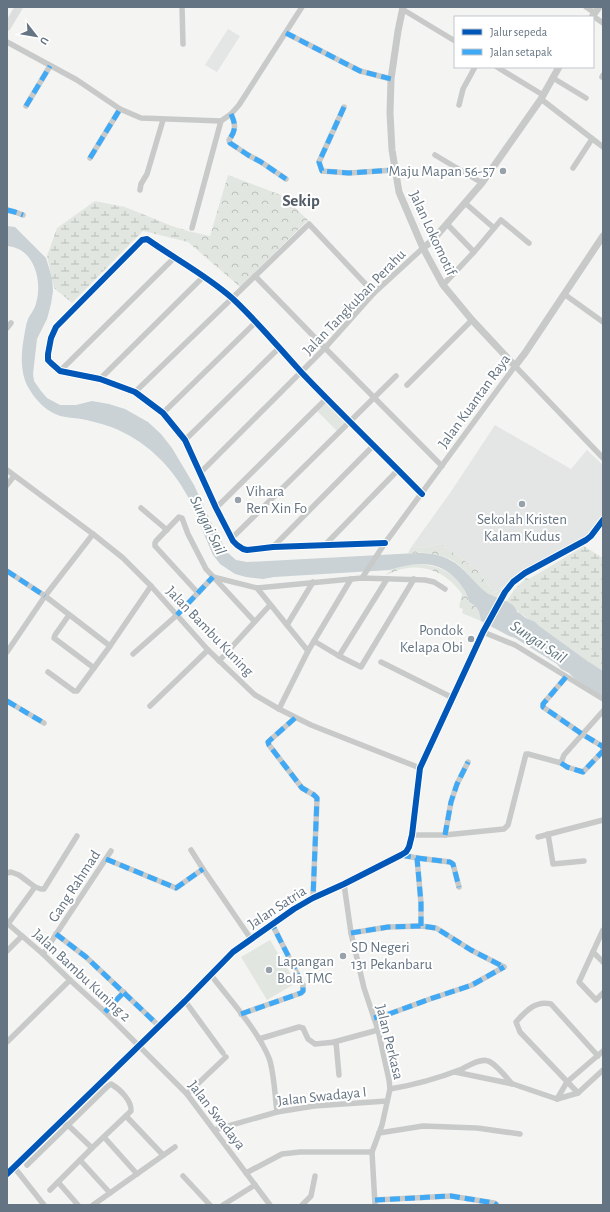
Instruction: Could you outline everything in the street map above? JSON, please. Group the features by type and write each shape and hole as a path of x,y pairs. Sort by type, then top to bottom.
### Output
{"main road":[{"path":"7,27 19,7"}],"street":[{"path":"182,7 183,44"},
{"path":"7,42 77,80 120,109 141,118 221,121 231,114 247,94 302,7"},
{"path":"586,7 603,23"},
{"path":"403,8 454,40"},
{"name":"Jalan Lokomotif","path":"403,8 391,79 390,113 392,150 394,170 399,192 423,248 442,285 472,320 603,458"},
{"path":"286,33 360,71 391,79"},
{"path":"26,106 50,66"},
{"path":"460,105 463,89 474,68"},
{"path":"498,68 542,97 602,146"},
{"path":"423,248 447,224 482,183 542,97 559,68"},
{"path":"553,78 586,98"},
{"path":"344,107 319,162 322,171 349,173 394,170"},
{"path":"90,158 120,109"},
{"path":"231,114 235,128 229,140 230,143 286,179"},
{"path":"140,190 141,184 147,174 163,120"},
{"path":"192,228 221,121"},
{"path":"573,168 592,139"},
{"path":"435,155 482,183"},
{"path":"465,203 494,228"},
{"path":"7,210 22,215"},
{"path":"442,285 474,252 501,220 529,243"},
{"path":"135,392 309,224 374,293"},
{"path":"447,224 474,252"},
{"name":"Jalan Kuantan Raya","path":"363,576 385,543 525,353 564,294 600,248 603,236"},
{"path":"280,347 185,440 163,413 135,392 100,379 60,371 48,360 51,338 56,328 142,240 147,239 174,258 204,276 232,298 280,347 327,398 422,494"},
{"name":"Jalan Tangkuban Perahu","path":"185,440 200,473 302,372 374,293 423,248"},
{"path":"60,371 174,258"},
{"path":"100,379 204,276"},
{"path":"255,276 442,466"},
{"path":"564,294 603,322"},
{"path":"407,385 472,320"},
{"path":"163,413 256,322"},
{"path":"232,538 396,376"},
{"path":"216,508 327,398"},
{"path":"273,547 374,445"},
{"name":"Jalan Bambu Kuning","path":"7,470 123,558 151,586 208,650 255,695 295,718 420,768"},
{"path":"325,545 398,470"},
{"path":"7,485 14,476"},
{"path":"212,499 232,538 237,545 243,549 385,543"},
{"path":"141,508 167,530"},
{"path":"198,593 155,546 155,543 179,517 182,518 188,534 206,569 254,622"},
{"path":"401,856 409,847 412,835 420,768 484,629 505,592 513,582 525,573 586,540 591,536 603,520"},
{"path":"7,652 45,596 93,534"},
{"path":"7,571 45,596 110,646"},
{"path":"212,577 257,588 351,579 363,576 387,579 425,580 434,582 445,589"},
{"path":"133,654 177,615 212,577"},
{"path":"279,709 308,651 351,579"},
{"path":"339,656 387,579"},
{"path":"314,641 339,656 362,667 414,580"},
{"path":"287,625 313,582"},
{"path":"48,672 74,691 77,691 151,586"},
{"path":"257,588 308,651"},
{"path":"219,661 270,605"},
{"path":"69,615 54,638 94,668"},
{"path":"484,629 515,645 603,700"},
{"path":"150,706 208,650"},
{"path":"381,662 453,698"},
{"path":"566,677 543,704 545,709 603,748"},
{"path":"7,701 44,723"},
{"path":"561,763 564,755 603,711"},
{"path":"295,718 268,742 302,788 317,798 313,898"},
{"path":"412,835 445,835 504,829 508,825 526,754 561,763 567,767 583,772 603,751"},
{"path":"445,835 451,802 457,784 468,762"},
{"path":"538,837 601,821 603,827"},
{"path":"548,834 553,864 584,861"},
{"name":"Gang Rahmad","path":"8,924 35,887 44,889 77,836"},
{"path":"191,850 251,940"},
{"name":"Gang Rahmad","path":"44,954 111,851"},
{"path":"401,856 450,862 453,864 459,887"},
{"name":"Jalan Satria","path":"7,1174 185,1001 233,952 294,909 313,898 401,856"},
{"path":"416,858 421,903 421,926"},
{"path":"106,859 175,888 203,869"},
{"path":"7,873 11,872 19,875 35,887"},
{"name":"Jalan Perkasa","path":"344,884 351,933 364,988 378,1030 387,1068 390,1089 379,1132 372,1152 375,1202"},
{"name":"Jalan Bambu Kuning 2","path":"8,924 44,954 139,1045"},
{"path":"241,1014 303,991 303,985 272,924"},
{"path":"351,933 388,927 421,926 436,928 471,950 504,967 472,985 374,1018"},
{"path":"603,930 579,982 596,1000 603,993"},
{"path":"56,934 86,957 159,1026"},
{"path":"7,951 22,936"},
{"path":"593,952 603,962"},
{"path":"211,975 259,1039 269,1058 277,1112"},
{"path":"7,1042 70,980"},
{"path":"105,1012 124,992"},
{"path":"185,1001 225,1055 187,1094"},
{"path":"578,1093 520,1032 516,1022 528,1009 540,1004 551,1004 598,1056"},
{"path":"259,1039 299,1026 303,1028 308,1039 315,1044 333,1042 378,1030"},
{"path":"333,1042 336,1042 339,1075"},
{"name":"Jalan Swadaya","path":"139,1045 187,1094 270,1205"},
{"path":"557,1099 567,1082 603,1051"},
{"path":"390,1089 455,1072 482,1060 492,1063 513,1084"},
{"path":"455,1072 513,1084 557,1099 578,1093 603,1070"},
{"path":"28,1165 111,1084 130,1102 132,1106 131,1111 50,1190"},
{"name":"Jalan Swadaya I","path":"214,1130 277,1112 314,1106 387,1101"},
{"path":"126,1116 164,1155"},
{"path":"61,1122 69,1126 92,1148"},
{"path":"379,1132 423,1126 477,1128 520,1134"},
{"path":"104,1137 137,1174"},
{"path":"93,1205 175,1147"},
{"path":"246,1173 282,1154 300,1152 372,1152"},
{"path":"80,1160 110,1193"},
{"path":"14,1167 44,1205"},
{"path":"183,1176 210,1205"},
{"path":"302,1205 311,1196 316,1176"},
{"path":"58,1182 78,1205"},
{"path":"223,1205 255,1185"},
{"path":"375,1202 451,1196 494,1203 497,1205"}],"shaded area":[{"path":"228,29 240,36 217,72 205,65"},
{"name":"Sekolah Kristen Kalam Kudus","path":"495,425 571,469 587,450 603,465 603,515 586,539 557,551 494,593 478,571 440,544 421,548 412,546 450,493"}],"green space":[{"path":"228,175 281,195 308,220 240,287 188,242 188,231 210,236"},
{"path":"95,201 125,207 188,231 188,242 143,231 72,303 54,288 47,256 57,228"},
{"path":"326,402 346,422 337,431 317,411"},
{"path":"440,544 478,571 494,593 504,587 497,597 484,591 459,565 448,558 428,553 408,553 412,546 421,548"},
{"path":"584,546 603,558 603,671 506,602 514,590 526,578 529,579"},
{"path":"417,564 443,570 456,579 466,593 469,602 478,610 481,621 462,613 463,609 459,607 462,594 454,585 437,572 427,569 406,568 385,576 395,568"},
{"name":"Lapangan Bola TMC","path":"270,940 296,983 267,1000 241,957"}],"water":[{"name":"Sungai Sail","path":"7,226 15,227 46,258 52,278 53,291 51,304 47,319 37,339 33,374 34,381 47,398 60,405 76,405 92,401 109,404 125,409 148,422 161,434 172,448 194,485 227,552 236,560 247,562 417,553 442,556 455,563 465,571 477,585 487,593 509,602 513,605 517,612 535,622 603,671 603,697 561,669 557,664 515,638 481,621 478,610 469,602 464,590 457,580 450,573 434,565 417,564 390,570 274,577 263,579 235,574 220,564 213,555 188,497 181,485 174,474 156,455 135,439 111,427 88,420 62,416 51,412 36,399 30,391 25,381 22,369 22,349 28,319 35,307 38,295 38,279 33,263 28,257 16,248 7,246"}],"tunnel":[{"path":"200,473 212,499"}],"marked path":[{"path":"286,33 360,71 391,79"},
{"path":"26,106 50,66"},
{"path":"344,107 319,162 322,171 349,173 394,170"},
{"path":"90,158 120,109"},
{"path":"231,114 234,121 234,127 233,133 229,140 230,143 286,179"},
{"path":"7,210 23,215"},
{"path":"7,571 45,596"},
{"path":"177,615 213,577"},
{"path":"566,677 543,704 543,707 603,748"},
{"path":"7,701 44,723"},
{"path":"295,718 268,742 302,788 317,798 313,898"},
{"path":"561,763 567,767 583,772 603,751"},
{"path":"445,835 451,802 457,784 468,762"},
{"path":"401,855 417,858 421,903 421,926"},
{"path":"417,858 450,862 453,864 459,887"},
{"path":"106,859 176,888 203,869"},
{"path":"241,1014 303,991 303,985 272,924"},
{"path":"351,933 388,927 421,926 436,928 471,950 504,967"},
{"path":"56,934 86,957 159,1026"},
{"path":"374,1018 472,985 504,967"},
{"path":"105,1012 124,992"},
{"path":"375,1200 451,1196 494,1203 497,1205"}],"cycle path":[{"path":"385,543 243,549 233,541 185,440 163,413 135,392 100,379 60,371 48,360 51,338 56,327 142,240 147,239 201,274 232,298 259,325 302,373 422,494"},
{"path":"7,1174 185,1001 233,952 294,909 313,898 406,852 412,835 420,768 483,632 505,592 513,582 525,573 586,540 591,536 603,520"}],"place":[{"name":"Maju Mapan 56-57","path":"503,171"},
{"name":"Vihara Ren Xin Fo","path":"238,500"},
{"name":"Sekolah Kristen Kalam Kudus","path":"522,504"},
{"name":"Pondok Kelapa Obi","path":"471,639"},
{"name":"SD Negeri 131 Pekanbaru","path":"343,956"},
{"name":"Lapangan Bola TMC","path":"269,970"}],"district":[{"name":"Sekip","path":"301,200"}]}
